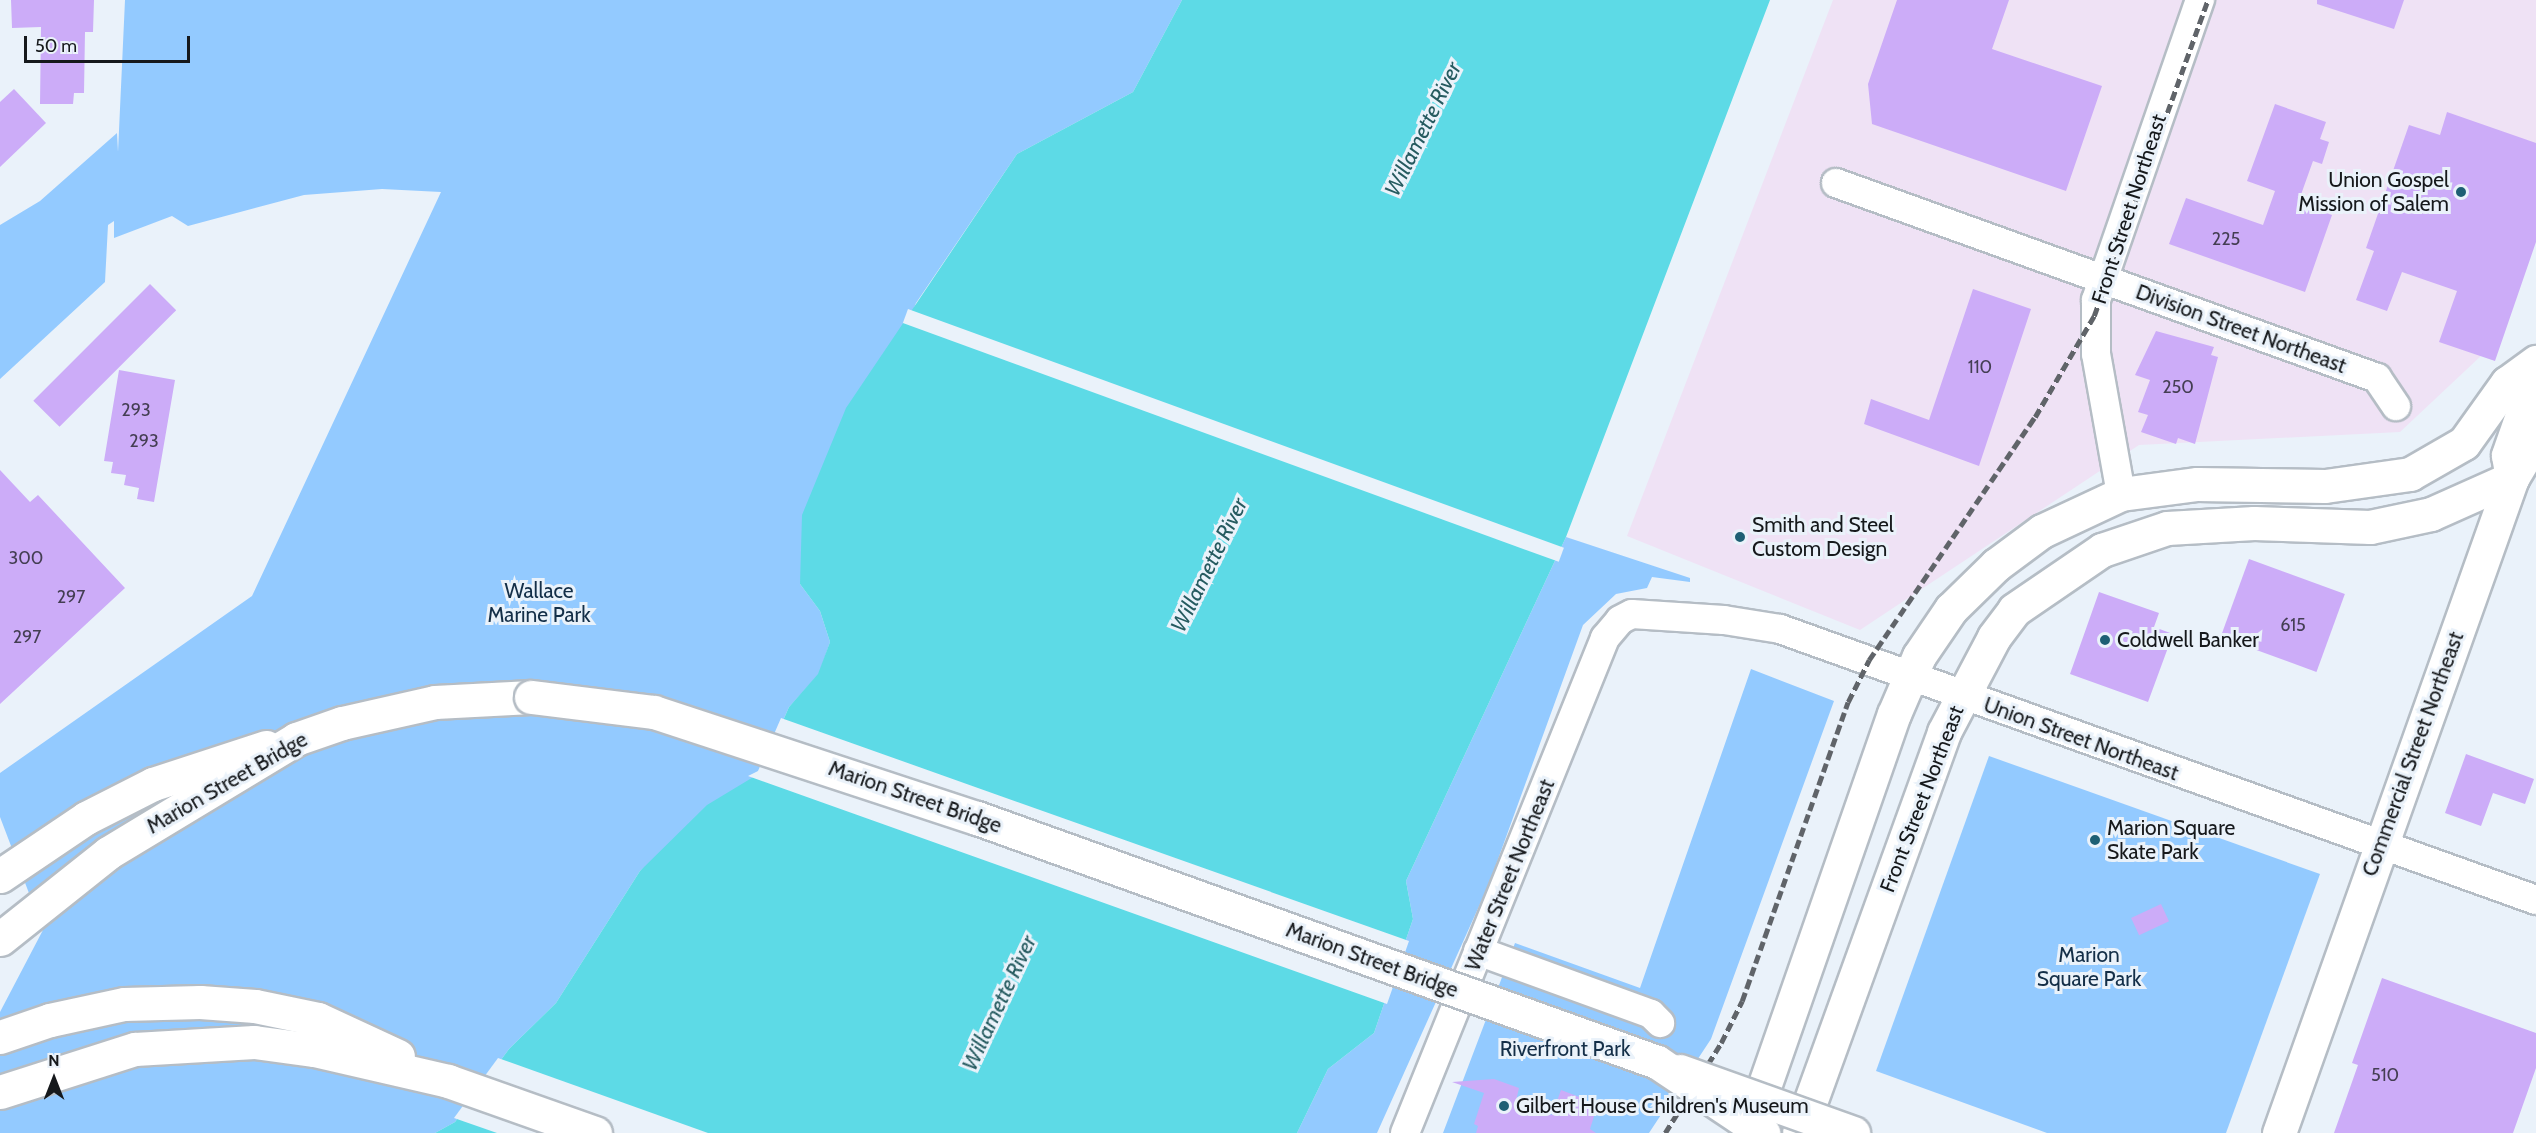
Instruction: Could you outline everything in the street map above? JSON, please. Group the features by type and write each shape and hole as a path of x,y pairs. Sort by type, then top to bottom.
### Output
{"main road":[{"path":"1748,1133 1909,679 1951,609 1996,565 2052,526 2121,494 2197,484 2325,486 2410,474 2464,443 2507,383 2536,362"},
{"name":"Commercial Street Northeast","path":"2279,1133 2381,845 2524,476 2508,455 2536,375"},
{"path":"2524,476 2536,438"},
{"name":"Front Street Northeast","path":"1798,1133 1944,732 1961,697 2014,610 2088,559 2142,534 2198,523 2398,524 2524,476"},
{"path":"2088,559 2121,494"},
{"name":"Marion Street Bridge","path":"0,939 108,853 296,739 388,711 483,698 566,698 654,712 976,818 1853,1133"},
{"path":"0,876 86,818 153,784 224,758 296,739"},
{"path":"0,1037 124,1004 255,1006 318,1019 448,1081 595,1133"},
{"path":"0,1092 92,1059 211,1041 314,1050 448,1081"},
{"path":"1657,1062 1763,1133"}],"street":[{"name":"Front Street Northeast","path":"2121,494 2096,354 2094,316 2103,279 2200,0"},
{"name":"Division Street Northeast","path":"1836,183 2377,378 2396,406"},
{"name":"Union Street Northeast","path":"1620,620 1640,613 1780,629 1909,679 2536,900"},
{"name":"Water Street Northeast","path":"1405,1133 1605,638 1620,620"},
{"path":"1478,951 1651,1014 1660,1023"}],"shaded area":[{"path":"1833,0 2536,0 2536,233 2499,339 2400,432 2139,445 1860,630 1627,536"}],"green space":[{"name":"Wallace Marine Park","path":"125,0 1182,0 1133,92 1017,154 916,303 800,584 820,611 830,642 819,674 789,707 760,773 640,871 556,1003 509,1049 455,1122 435,1133 0,1133 0,1012 43,930 0,817 0,773 252,596 441,192 382,189 304,195 188,226 172,216 114,238 114,221 108,225 105,282 0,379 0,225 40,201 117,133 118,152"},
{"path":"1566,537 1690,578 1690,582 1652,577 1647,588 1616,594 1583,625 1489,884 1377,1133 1297,1133 1328,1069 1374,1033 1413,919 1406,881"},
{"name":"Riverfront Park","path":"1751,669 1834,701 1711,1039 1649,1133 1443,1133 1515,943 1640,988"},
{"name":"Marion Square Park","path":"1989,756 2320,874 2226,1133 2047,1133 1876,1071"}],"water":[{"name":"Willamette River","path":"1182,0 1770,0 1566,537 1406,881 1413,919 1374,1033 1328,1069 1297,1133 435,1133 455,1122 509,1049 556,1003 640,871 707,805 760,773 789,707 818,674 830,642 820,611 800,584 802,515 846,408 1017,154 1133,92"}],"pier":[{"path":"908,309 1564,548 1559,562 903,323"},
{"path":"781,718 1409,941 1387,1004 748,776 758,771"},
{"path":"498,1058 708,1133 497,1133 454,1118"}],"building":[{"path":"11,0 94,0 93,32 85,32 84,93 74,93 73,104 40,104 41,27 12,28"},
{"path":"1897,0 2009,0 1992,49 2102,86 2066,191 1872,124 1868,84"},
{"path":"2317,0 2404,0 2394,29 2317,4"},
{"path":"14,89 46,123 0,167 0,102"},
{"path":"2275,104 2326,122 2320,139 2329,142 2322,164 2313,161 2298,203 2332,215 2305,292 2169,244 2186,198 2263,225 2275,191 2247,181"},
{"name":"Union Gospel Mission of Salem","path":"2447,112 2536,143 2536,242 2495,361 2439,342 2457,291 2402,272 2387,311 2356,300 2374,251 2366,248 2409,125 2440,135"},
{"path":"150,284 176,310 59,427 33,401"},
{"path":"1973,289 2031,309 1979,466 1864,424 1871,399 1929,420"},
{"path":"2156,331 2214,347 2211,355 2218,357 2195,444 2178,438 2176,444 2141,432 2148,415 2138,412 2150,380 2135,375"},
{"path":"119,370 175,380 154,502 137,499 139,488 124,485 126,475 111,473 113,462 104,461"},
{"path":"0,470 30,502 38,495 125,588 0,704"},
{"path":"2249,559 2345,594 2316,672 2221,637"},
{"path":"2099,592 2159,613 2154,627 2173,634 2148,702 2070,674"},
{"path":"2466,754 2534,779 2525,804 2493,793 2481,826 2445,813"},
{"path":"2161,904 2169,921 2139,935 2131,918"},
{"path":"2382,978 2536,1033 2536,1068 2513,1133 2334,1133 2358,1065 2352,1063"},
{"path":"1494,1079 1519,1088 1516,1101 1552,1115 1561,1090 1582,1098 1581,1102 1597,1107 1590,1129 1596,1133 1476,1133 1478,1126 1474,1124 1484,1093 1452,1082"}],"railway":[{"path":"1665,1133 1721,1043 1742,1001 1848,702 1869,660 2035,417 2094,316 2208,0"}],"place":[{"name":"Union Gospel Mission of Salem","path":"2461,192"},
{"name":"Smith and Steel Custom Design","path":"1740,537"},
{"name":"Coldwell Banker","path":"2105,640"},
{"name":"Marion Square Skate Park","path":"2095,840"},
{"name":"Gilbert House Children's Museum","path":"1504,1106"}]}
